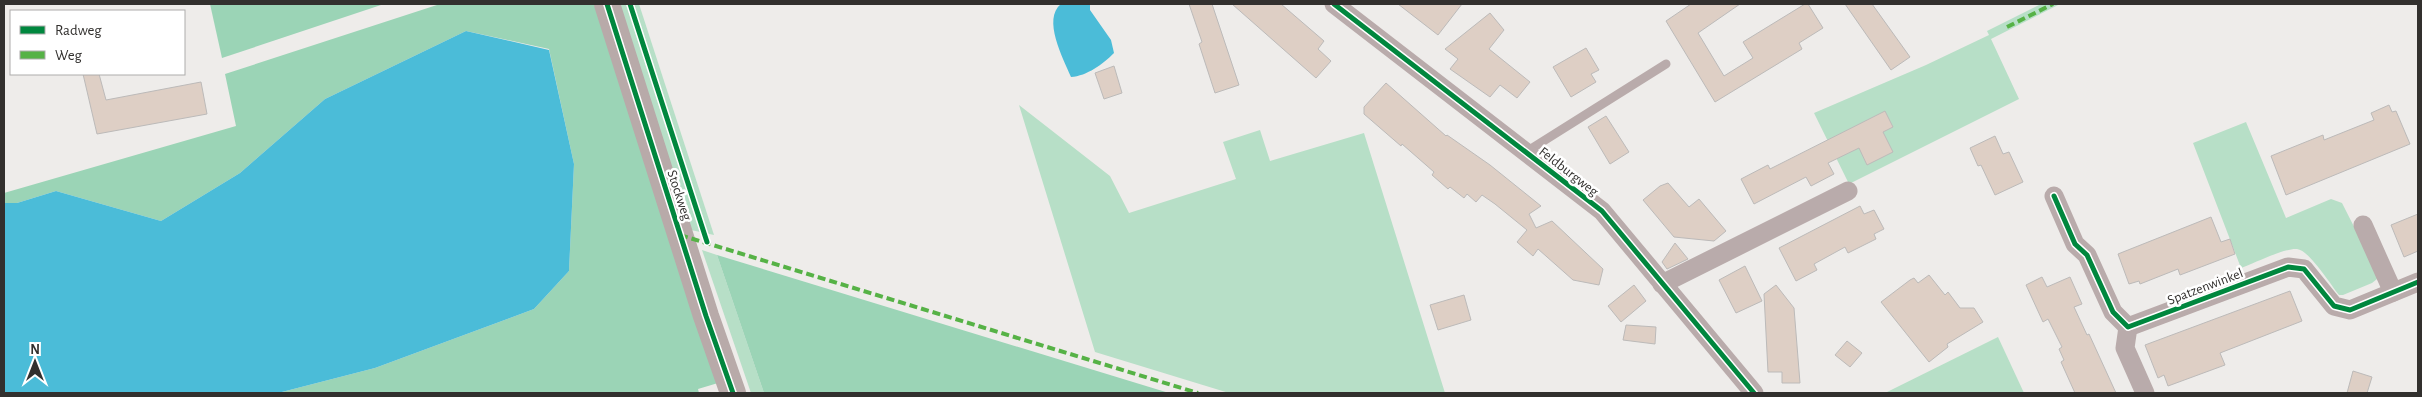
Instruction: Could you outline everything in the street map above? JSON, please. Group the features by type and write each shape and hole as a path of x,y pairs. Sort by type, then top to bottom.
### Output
{"street":[{"name":"Stockweg","path":"607,4 706,316 733,393"},
{"name":"Feldburgweg","path":"1334,4 1602,211 1754,393"},
{"path":"1662,284 1848,191"},
{"path":"2054,196 2075,244 2087,256 2113,312 2128,327 2125,348 2145,393"},
{"path":"2363,225 2393,292"},
{"name":"Spatzenwinkel","path":"2128,327 2288,267 2304,268 2334,306 2350,310 2418,282"}],"lane":[{"path":"1526,152 1666,64"}],"green space":[{"path":"210,4 384,4 222,58"},
{"path":"440,4 594,4 718,383 698,389 699,393 278,393 375,368 534,309 569,271 574,164 549,49 466,31 325,99 240,173 161,221 56,191 17,203 4,203 4,193 236,126 225,74"},
{"path":"619,4 639,4 714,235 691,230"},
{"path":"2041,4 2060,4 1991,39 2019,99 1849,184 1814,113 1926,65 1989,35 1987,31"},
{"path":"1019,105 1110,176 1129,213 1236,179 1223,142 1260,130 1270,161 1364,133 1445,393 1229,393 1095,352"},
{"path":"2246,122 2286,218 2331,199 2342,203 2377,272 2377,279 2372,283 2339,295 2308,255 2297,249 2277,253 2241,268 2193,143"},
{"path":"702,250 717,255 764,393 751,393"},
{"path":"717,255 1169,393 764,393"},
{"path":"1998,337 2024,393 1885,393"}],"water":[{"path":"1061,4 1090,4 1090,10 1111,40 1114,53 1094,69 1077,76 1071,77 1056,39 1053,19"},
{"path":"466,31 549,50 574,164 569,271 534,309 375,368 278,393 4,393 4,203 17,203 56,191 161,221 240,173 325,99"}],"building":[{"path":"1189,4 1212,4 1239,85 1215,93 1199,44 1202,42"},
{"path":"1232,4 1281,4 1324,41 1318,49 1331,61 1316,78"},
{"path":"1398,4 1462,4 1438,35"},
{"path":"1691,4 1740,4 1698,33 1724,76 1753,58 1743,42 1805,4 1808,4 1823,28 1799,43 1802,49 1715,102 1666,21"},
{"path":"1845,4 1872,4 1910,57 1891,70"},
{"path":"1490,13 1504,30 1489,49 1530,82 1517,98 1500,85 1490,97 1450,69 1458,59 1445,49"},
{"path":"1586,48 1599,70 1591,74 1596,82 1571,97 1553,67"},
{"path":"1114,66 1122,93 1104,99 1095,73"},
{"path":"83,75 99,75 106,100 201,82 207,114 97,134"},
{"path":"1386,83 1446,136 1490,165 1541,206 1529,214 1536,228 1552,221 1603,269 1599,285 1573,280 1538,249 1533,256 1517,242 1527,230 1482,195 1476,202 1467,194 1464,198 1450,187 1448,189 1432,175 1434,172 1364,114 1364,107"},
{"path":"2389,105 2392,112 2396,111 2410,144 2286,195 2271,156 2323,135 2324,140 2374,120 2371,113"},
{"path":"1885,111 1893,127 1883,132 1893,152 1867,165 1859,148 1828,163 1834,174 1811,186 1806,177 1754,204 1741,179 1768,165 1770,169"},
{"path":"1606,116 1629,152 1610,164 1588,127"},
{"path":"1995,136 2003,154 2009,152 2023,182 1995,195 1981,165 1978,166 1970,148"},
{"path":"1668,183 1689,207 1699,199 1726,231 1714,241 1674,237 1643,200 1660,186"},
{"path":"1860,206 1864,214 1874,210 1884,229 1874,234 1876,239 1848,253 1845,247 1814,264 1817,270 1796,281 1779,248"},
{"path":"2418,214 2418,251 2404,257 2391,225"},
{"path":"2211,217 2221,242 2230,239 2235,254 2180,275 2178,269 2140,284 2139,281 2129,284 2118,254"},
{"path":"1675,243 1688,259 1667,269 1662,262"},
{"path":"1745,266 1762,301 1736,313 1719,280"},
{"path":"1929,275 1945,295 1948,292 1960,308 1974,308 1983,322 1947,344 1948,347 1929,362 1881,302 1910,280 1914,278 1918,283"},
{"path":"2042,277 2047,287 2070,277 2082,304 2074,307 2087,335 2089,334 2116,393 2075,393 2061,362 2064,360 2059,349 2062,347 2048,319 2043,322 2026,285"},
{"path":"1634,285 1646,301 1621,322 1608,306"},
{"path":"1776,285 1794,308 1800,383 1782,383 1782,372 1768,372 1764,294"},
{"path":"2290,291 2302,321 2220,353 2225,365 2168,386 2164,375 2158,378 2145,345"},
{"path":"1464,295 1471,320 1438,330 1430,305"},
{"path":"1626,325 1656,327 1655,344 1623,340"},
{"path":"1847,341 1862,353 1850,367 1835,355"},
{"path":"2353,371 2372,377 2367,393 2347,393"}],"marked path":[{"path":"2007,27 2053,4"},
{"path":"680,235 1198,393"}],"cycle path":[{"path":"607,4 706,316 733,393"},
{"path":"630,4 707,242"},
{"path":"1334,4 1602,211 1754,393"},
{"path":"2054,196 2075,244 2087,255 2113,312 2128,327 2288,267 2304,269 2334,306 2350,310 2418,282"}]}
